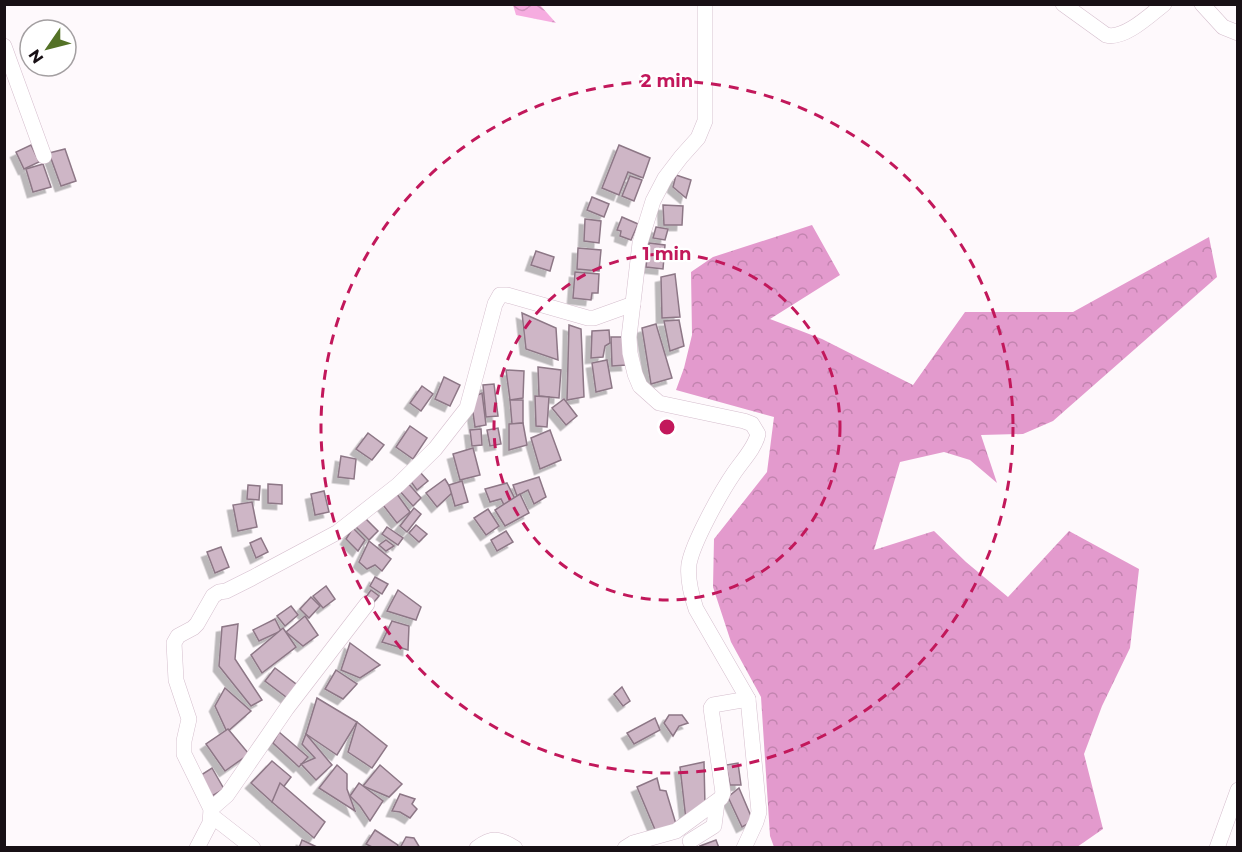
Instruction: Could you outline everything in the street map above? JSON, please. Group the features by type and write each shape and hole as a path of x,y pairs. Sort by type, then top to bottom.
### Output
{"street":[{"path":"705,4 705,121 698,138 675,164 653,201 640,243 629,337 630,353 638,380 650,396 659,403 744,421 752,424 758,434 755,443 723,490 692,552 689,565 691,594 696,609 748,699 759,812 744,848"},
{"path":"1063,4 1112,37 1122,34 1164,4"},
{"path":"1202,4 1223,27 1238,33"},
{"path":"4,46 44,156"},
{"path":"253,848 211,813 184,754 184,741 189,719 176,680 174,643 176,639 197,624 213,596 338,532 398,485 435,449 467,408 495,304 500,295 588,318 633,304"},
{"path":"197,848 210,823 211,813 227,795 287,708 367,604"},
{"path":"625,848 633,843 676,831 717,802 723,793 711,708 713,705 748,699"},
{"path":"1218,848 1238,790"},
{"path":"690,841 714,826 717,802"},
{"path":"477,848 491,839 498,838 515,848"}],"green space":[{"path":"812,225 840,275 770,319 822,339 913,385 965,312 1073,312 1209,237 1217,277 1053,421 1023,434 981,435 997,483 970,460 944,452 900,462 874,550 934,531 966,562 1008,597 1069,531 1139,569 1130,648 1102,706 1084,754 1103,829 1077,847 774,847 770,836 761,697 731,642 713,587 714,539 767,472 774,417 676,390 692,335 691,272 713,257"}],"water":[{"path":"513,5 540,5 556,23 516,15"}],"building":[{"path":"31,145 39,162 24,169 16,152"},
{"path":"619,145 650,158 643,178 628,172 619,195 602,188"},
{"path":"65,149 76,181 61,186 49,153"},
{"path":"43,164 51,187 33,192 26,169"},
{"path":"676,175 691,180 686,198 673,187"},
{"path":"630,176 642,180 634,201 622,196"},
{"path":"592,197 609,204 604,217 587,210"},
{"path":"663,205 683,206 682,225 664,225"},
{"path":"622,217 638,224 631,240 620,236 621,231 617,230"},
{"path":"585,219 601,221 599,243 584,241"},
{"path":"656,227 668,229 665,240 653,238"},
{"path":"649,243 665,245 663,269 646,267"},
{"path":"578,248 601,250 599,271 577,269"},
{"path":"536,251 554,257 550,271 531,265"},
{"path":"575,272 599,274 598,293 592,293 591,300 573,298"},
{"path":"675,274 680,317 662,318 661,277"},
{"path":"522,313 556,328 558,360 526,349"},
{"path":"679,320 684,346 670,351 664,321"},
{"path":"656,324 672,378 651,384 642,328"},
{"path":"569,325 581,329 584,397 567,400"},
{"path":"609,330 610,343 605,346 603,357 591,358 592,331"},
{"path":"611,337 622,337 627,365 612,366"},
{"path":"607,360 612,388 596,392 592,363"},
{"path":"538,367 561,370 559,398 539,396"},
{"path":"506,370 524,371 523,398 510,400"},
{"path":"444,377 460,385 450,406 435,399"},
{"path":"494,384 498,416 486,417 483,385"},
{"path":"422,386 433,394 421,411 410,403"},
{"path":"482,393 486,425 475,427 471,398"},
{"path":"535,396 549,397 547,427 536,426"},
{"path":"564,399 577,416 566,425 552,408"},
{"path":"510,400 523,400 523,423 512,424"},
{"path":"523,423 527,445 509,450 509,424"},
{"path":"410,426 427,438 413,459 396,447"},
{"path":"498,428 501,444 490,446 487,430"},
{"path":"481,429 482,445 472,446 470,430"},
{"path":"550,430 561,460 540,469 531,438"},
{"path":"368,433 384,445 372,460 356,449"},
{"path":"473,448 480,475 460,480 453,454"},
{"path":"341,456 356,459 354,479 338,477"},
{"path":"419,471 428,481 417,490 409,479"},
{"path":"539,477 546,497 534,504 528,490 517,496 513,485"},
{"path":"445,479 453,492 437,507 426,493"},
{"path":"406,481 421,498 413,506 398,489"},
{"path":"462,481 468,502 455,506 449,485"},
{"path":"507,483 518,505 507,511 501,499 490,502 485,489"},
{"path":"268,484 282,485 282,504 268,503"},
{"path":"248,485 260,486 259,500 247,499"},
{"path":"394,490 410,512 397,523 380,501"},
{"path":"324,491 329,512 315,515 311,494"},
{"path":"520,494 529,513 505,526 495,510"},
{"path":"252,502 257,527 238,531 233,505"},
{"path":"414,508 421,514 407,532 400,526"},
{"path":"488,509 499,526 486,535 474,518"},
{"path":"363,516 378,531 369,540 354,525"},
{"path":"416,525 427,534 419,542 409,533"},
{"path":"387,527 403,538 398,545 382,534"},
{"path":"353,528 365,540 358,551 346,539"},
{"path":"506,531 513,542 497,551 491,540"},
{"path":"261,538 268,552 256,558 250,543"},
{"path":"386,540 394,546 386,551 379,545"},
{"path":"369,541 391,559 382,571 375,565 367,569 359,562"},
{"path":"221,547 229,567 215,573 207,552"},
{"path":"375,577 388,584 382,594 370,586"},
{"path":"326,586 335,599 323,608 313,596"},
{"path":"371,590 379,596 374,602 366,597"},
{"path":"398,590 421,607 416,620 387,611"},
{"path":"311,597 320,606 309,618 300,609"},
{"path":"291,606 298,615 285,626 277,616"},
{"path":"305,616 318,635 303,646 286,632"},
{"path":"275,619 281,631 259,641 253,630"},
{"path":"392,621 409,626 408,650 382,642"},
{"path":"238,624 235,659 262,700 251,706 219,666 222,627"},
{"path":"283,628 296,647 262,673 251,655"},
{"path":"350,643 380,665 360,678 341,670"},
{"path":"275,668 300,687 290,700 265,681"},
{"path":"336,670 357,684 343,699 325,689"},
{"path":"622,687 630,701 623,706 614,694"},
{"path":"225,688 251,711 227,732 215,706"},
{"path":"317,698 357,722 337,755 306,734"},
{"path":"669,715 682,715 688,723 679,726 673,736 664,723"},
{"path":"655,718 660,730 634,744 627,733"},
{"path":"357,722 387,746 372,768 348,752"},
{"path":"228,729 249,754 225,771 206,744"},
{"path":"279,732 308,757 299,767 273,743"},
{"path":"306,734 332,765 316,780 301,764 315,758 302,744"},
{"path":"272,761 291,777 272,802 251,783"},
{"path":"704,762 705,806 686,820 680,767"},
{"path":"738,763 741,785 730,785 726,765"},
{"path":"337,765 347,774 347,789 355,811 319,788"},
{"path":"380,765 402,784 389,797 363,786"},
{"path":"212,768 224,789 212,796 198,777"},
{"path":"657,778 660,790 666,791 676,824 656,832 637,787"},
{"path":"280,783 325,822 314,838 272,802"},
{"path":"359,783 383,801 370,821 350,796"},
{"path":"739,788 753,821 742,827 728,797"},
{"path":"400,794 415,799 412,804 417,809 410,818 400,812 392,811"},
{"path":"375,830 398,845 397,848 374,848 366,844"},
{"path":"406,837 414,838 420,848 400,848"},
{"path":"302,840 319,848 299,848"},
{"path":"716,840 719,848 701,848 700,846"}]}
